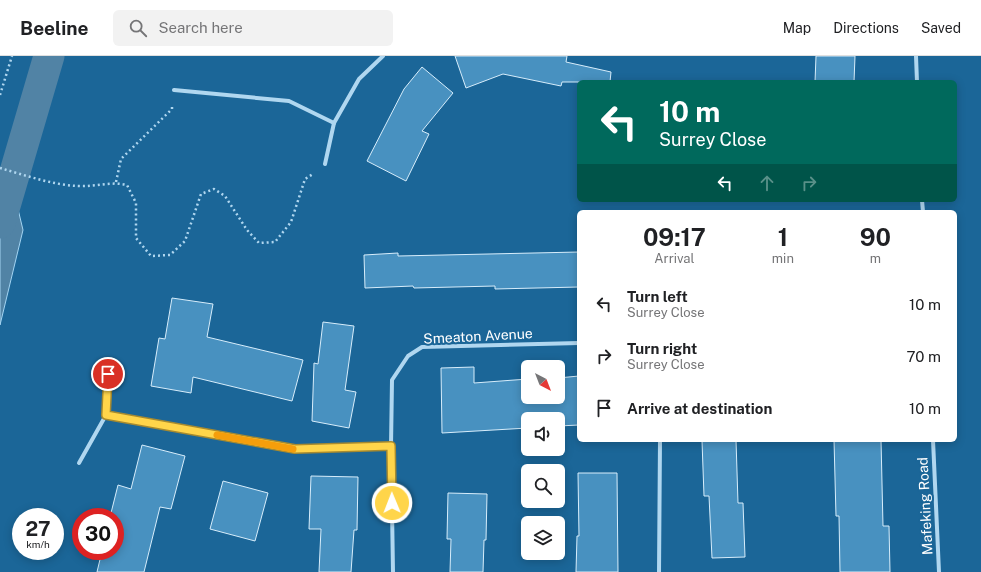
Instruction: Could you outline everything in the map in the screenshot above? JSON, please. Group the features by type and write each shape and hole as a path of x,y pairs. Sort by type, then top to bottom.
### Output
{"street":[{"path":"325,164 334,123 359,79 383,56"},
{"path":"916,56 917,80"},
{"path":"174,90 289,101 334,123"},
{"name":"Smeaton Avenue","path":"393,572 391,446 392,380 408,356 422,347 577,343"},
{"path":"79,463 106,415 108,374"},
{"path":"106,415 295,449 391,446"},
{"path":"659,572 660,442"},
{"name":"Mafeking Road","path":"933,442 939,572"}],"path":[{"path":"0,95 12,56"},
{"path":"116,182 122,159 172,109 174,90"},
{"path":"0,168 32,178 78,186 100,185 116,182 127,186 136,203 136,238 151,256 170,255 185,241 201,194 214,189 226,196 247,230 259,243 275,242 291,222 305,179 325,164"}],"water":[{"path":"12,184 23,230 0,325 0,197"}],"building":[{"path":"455,56 567,56 566,62 611,72 610,80 577,80 577,82 562,82 561,86 503,74 466,88"},
{"path":"816,56 855,56 854,80 815,80"},
{"path":"422,67 453,93 422,131 429,134 406,181 367,161 404,89"},
{"path":"577,252 577,287 495,289 495,286 414,288 413,286 365,288 364,255 398,253 398,256"},
{"path":"172,298 213,304 207,337 303,360 292,401 193,377 191,393 151,386 159,338 165,339"},
{"path":"323,322 354,326 345,390 356,392 349,428 312,421 314,363 318,364"},
{"path":"474,367 474,383 521,380 521,404 565,404 565,377 577,376 577,425 565,426 565,412 521,412 521,428 442,433 441,368"},
{"path":"702,442 736,442 738,503 743,503 745,557 712,558 709,496 704,496"},
{"path":"834,442 881,442 883,526 889,526 890,572 840,572 839,516 836,516"},
{"path":"142,445 185,456 171,509 160,507 144,572 97,572 100,560 124,560 124,508 112,508 118,485 131,489"},
{"path":"578,473 617,473 618,572 576,572 577,536 579,536"},
{"path":"311,476 358,477 357,530 354,530 351,572 319,572 321,529 309,529"},
{"path":"223,481 268,493 255,541 210,529"},
{"path":"448,493 487,494 486,540 484,540 483,572 450,572 451,539 447,539"}],"waterway":[{"path":"0,223 49,56"}],"slow traffic":[{"path":"217,435 293,449"}],"route":[{"path":"108,374 106,415 295,449 391,446 392,503"}]}
